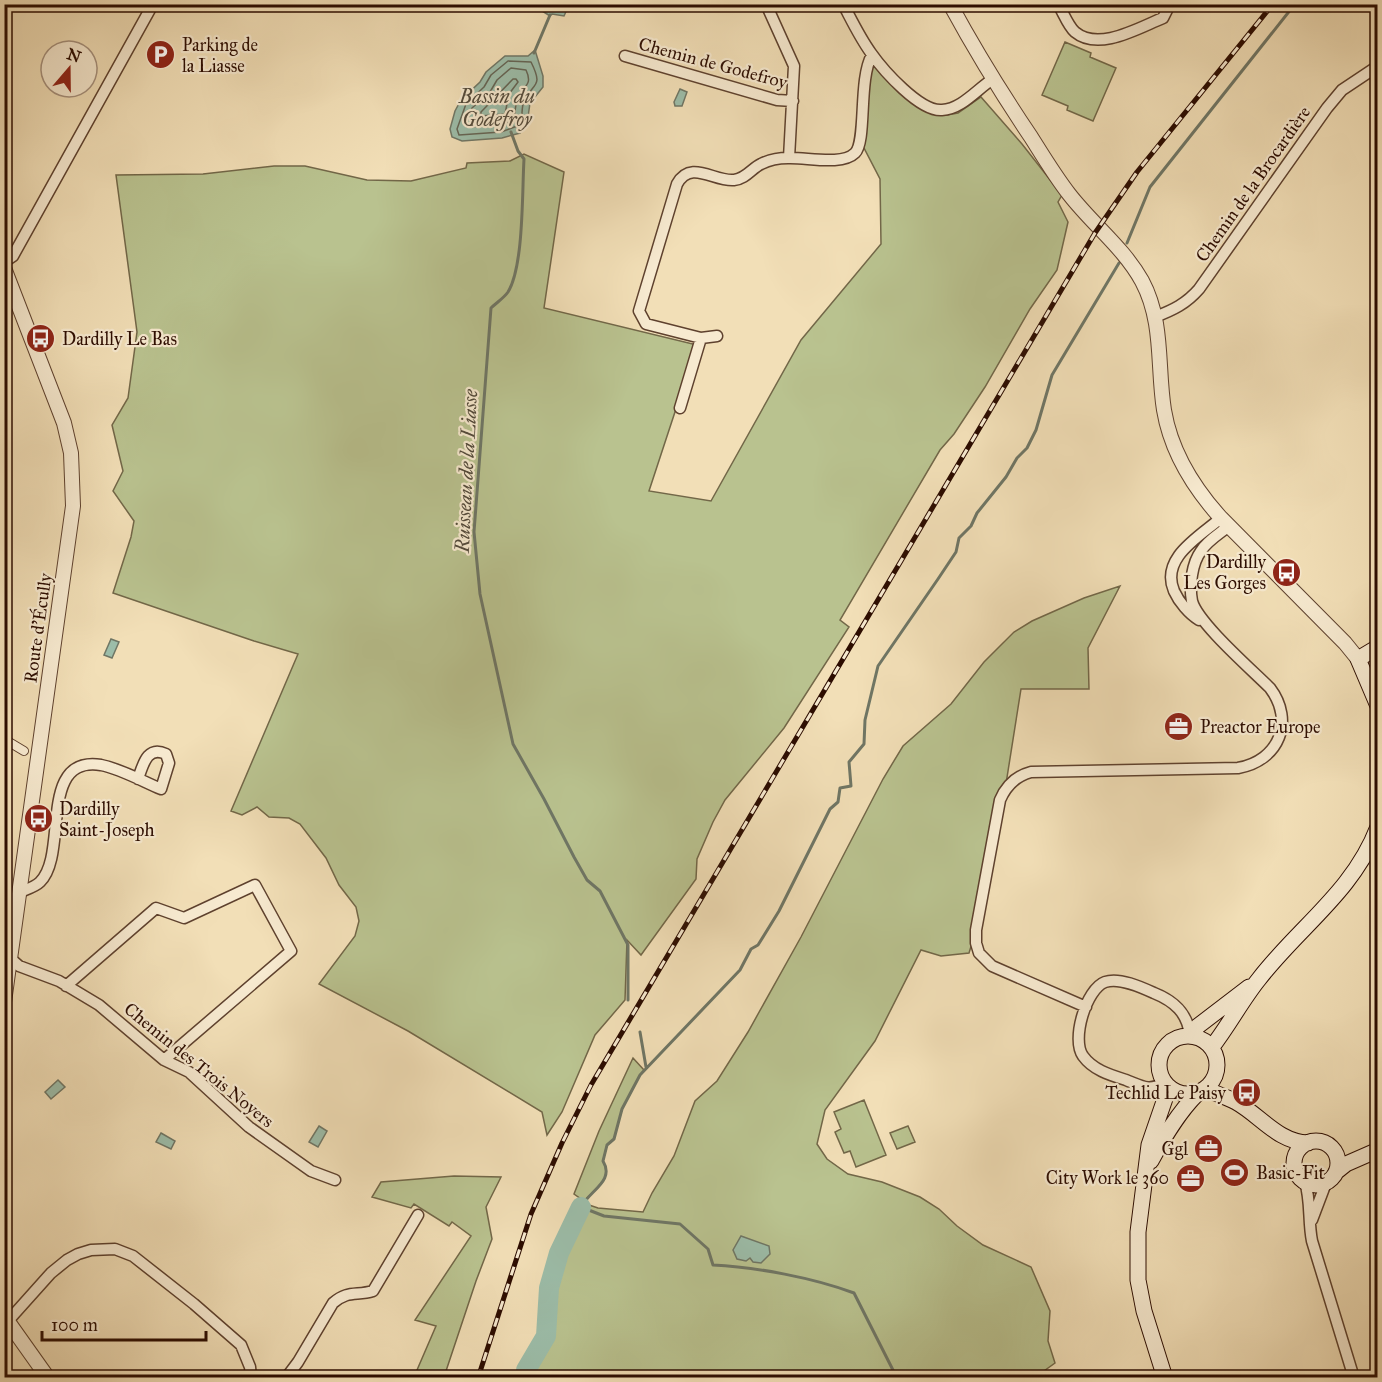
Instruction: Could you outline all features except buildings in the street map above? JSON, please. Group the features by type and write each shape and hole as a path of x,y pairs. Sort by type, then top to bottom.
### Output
{"main road":[{"path":"1377,647 1358,659 1377,706"},
{"path":"1190,1036 1198,1026 1258,979 1334,898 1352,876 1371,844 1377,827"},
{"path":"1212,1047 1258,979"},
{"path":"1238,1103 1201,1092 1187,1095 1177,1093 1160,1075 1160,1056 1165,1047 1180,1037 1190,1036 1200,1038 1212,1047 1216,1055 1217,1074 1238,1103 1264,1124 1288,1138 1299,1142 1322,1142 1334,1151 1337,1158 1331,1178"},
{"path":"1146,1169 1186,1105 1217,1074"},
{"path":"1165,1377 1150,1333 1138,1280 1137,1232 1149,1145 1167,1085"},
{"path":"1264,1124 1294,1165 1299,1178 1305,1182 1319,1185 1331,1178 1346,1164 1377,1151"},
{"path":"1294,1165 1297,1151 1308,1143"},
{"path":"1334,1151 1377,1151"}],"street":[{"path":"4,262 13,256 153,4"},
{"name":"Chemin de Godefroy","path":"766,4 794,66 789,158"},
{"path":"843,4 872,55 919,102 933,109 952,108 993,79"},
{"path":"950,4 993,79 1068,193 1085,214 1115,242 1129,260 1149,295 1160,348 1164,411 1172,441 1189,477 1225,522 1345,643 1358,659"},
{"path":"1058,4 1075,32 1090,39 1110,39 1163,18 1170,4"},
{"path":"717,336 701,338 645,324 639,311 677,184 687,173 697,172 736,180 747,175 760,164 789,158 836,160 848,157 857,151 860,141 863,87 868,62 872,55"},
{"name":"Chemin de Godefroy","path":"625,56 777,100 793,101"},
{"name":"Chemin de la Brocardière","path":"1155,317 1175,310 1187,302 1199,289 1327,108 1347,87 1377,66"},
{"name":"Route d'Écully","path":"4,268 62,414 75,462 77,479 20,892 9,949 4,1002"},
{"path":"1377,300 1377,334"},
{"path":"680,408 701,338"},
{"path":"1207,624 1194,617 1177,598 1171,573 1180,553 1225,522"},
{"path":"1086,1007 992,966 981,956 977,948 976,930 1000,800 1009,784 1031,772 1238,768 1255,763 1273,748 1281,731 1282,715 1277,699 1270,688 1207,624 1192,602 1191,590 1196,561 1203,547 1225,522"},
{"path":"4,739 24,751"},
{"path":"20,892 40,883 47,873 52,856 59,798 64,781 71,771 101,765 138,779"},
{"path":"66,986 156,908 184,918 255,885 291,951 164,1060"},
{"name":"Chemin des Trois Noyers","path":"9,949 19,966 66,986 99,1005 164,1060 189,1072 249,1127 311,1171 335,1180"},
{"path":"1167,1085 1154,1089 1104,1073 1081,1055 1077,1043 1086,1007 1093,992 1104,982 1119,981 1162,996 1172,1001 1181,1011 1189,1025 1190,1036"},
{"path":"1181,1011 1195,1019 1211,1016"},
{"path":"1310,1229 1318,1201 1331,1178"},
{"path":"1305,1182 1308,1192 1310,1229 1354,1377"},
{"path":"286,1377 298,1362 333,1303 341,1296 350,1293 373,1291 418,1215"},
{"path":"48,1377 6,1318 66,1260 92,1250 114,1249 133,1256 241,1345 250,1367 251,1377"}],"shaded area":[{"path":"1065,42 1091,53 1090,57 1116,68 1093,121 1067,110 1068,106 1042,95"},
{"path":"872,62 932,113 947,115 958,113 981,97 1062,195 1058,202 1068,222 1057,270 1030,309 985,387 954,434 940,450 840,620 849,627 784,728 725,800 697,859 696,879 641,955 627,940 625,1000 595,1035 562,1112 547,1135 542,1112 408,1031 319,984 355,936 359,921 356,907 339,885 326,858 300,824 289,818 269,817 257,807 242,815 231,811 298,654 113,593 134,521 113,491 123,471 112,425 128,398 137,332 116,175 203,174 274,166 305,166 367,180 411,181 466,168 467,163 510,161 524,154 564,172 544,308 697,345 649,491 711,501 801,340 881,244 880,179 863,146"},
{"path":"1120,586 1088,648 1089,689 1021,689 1005,790 976,930 969,953 941,956 921,950 875,1041 825,1110 817,1144 827,1159 848,1174 882,1182 920,1197 939,1209 983,1245 1031,1267 1050,1311 1048,1341 1055,1363 1034,1378 526,1378 526,1370 546,1336 549,1288 555,1267 583,1203 598,1208 643,1212 674,1156 695,1101 717,1081 748,1032 801,937 883,779 903,746 951,704 984,662 1014,632 1032,621 1084,598"},
{"path":"633,1058 644,1070 622,1109 614,1139 607,1145 603,1161 606,1167 605,1178 584,1201 574,1194 599,1131"},
{"path":"864,1100 886,1155 856,1167 850,1151 844,1153 835,1132 841,1129 834,1112"},
{"path":"908,1126 915,1142 897,1149 890,1133"},
{"path":"454,1176 501,1177 486,1207 492,1239 444,1377 414,1377 436,1326 415,1320 471,1236 452,1222 449,1226 414,1204 411,1208 372,1197 381,1182"},
{"path":"550,1274 544,1335 539,1343 541,1294"}],"water":[{"path":"539,4 569,5 564,16 552,14 550,16 539,9"},
{"name":"Bassin du Godefroy","path":"535,50 543,76 543,87 530,103 527,124 520,133 502,138 462,141 452,137 450,129 455,111 461,100 480,82 486,72 505,56 528,56"},
{"path":"680,89 687,92 682,106 675,106 674,102"},
{"path":"111,639 119,642 112,658 104,655"},
{"path":"58,1080 65,1087 51,1099 45,1092"},
{"path":"319,1126 327,1131 318,1147 309,1142"},
{"path":"161,1133 175,1141 171,1149 156,1142"},
{"path":"741,1236 769,1246 770,1254 761,1263 753,1262 750,1258 746,1261 737,1259 733,1250"}],"waterway":[{"path":"1127,243 1150,187 1295,4"},
{"name":"Ruisseau de la Liasse","path":"534,53 550,15"},
{"name":"Ruisseau de la Liasse","path":"511,132 518,151 524,159 520,247 508,292 491,308 474,532 480,594 513,744 587,880 600,891 628,945 628,1000"},
{"path":"897,1378 854,1293 785,1274 713,1265 708,1249 680,1224 604,1216 581,1207 604,1180 606,1168 603,1161 607,1145 614,1139 622,1109 640,1075 740,970 751,949 758,945 779,911 830,809 838,802 840,788 851,786 849,762 864,744 865,720 878,666 956,552 959,538 971,526 977,513 1006,477 1017,458 1027,448 1036,430 1052,375 1119,263"},
{"name":"Ruisseau de la Liasse","path":"640,1032 646,1067"},
{"path":"526,1378 526,1370 546,1336 549,1288 559,1253 581,1207"}],"railway":[{"path":"478,1378 531,1214 562,1143 591,1085 1095,233 1137,172 1273,4"}],"place":[{"name":"Parking de la Liasse","path":"161,55"},
{"name":"Dardilly Le Bas","path":"41,339"},
{"name":"Dardilly Les Gorges","path":"1287,572"},
{"name":"Preactor Europe","path":"1179,727"},
{"name":"Dardilly Saint-Joseph","path":"38,819"},
{"name":"Techlid Le Paisy","path":"1247,1093"},
{"name":"Ggl","path":"1209,1149"},
{"name":"Basic-Fit","path":"1235,1173"},
{"name":"City Work le 360","path":"1190,1178"}]}
